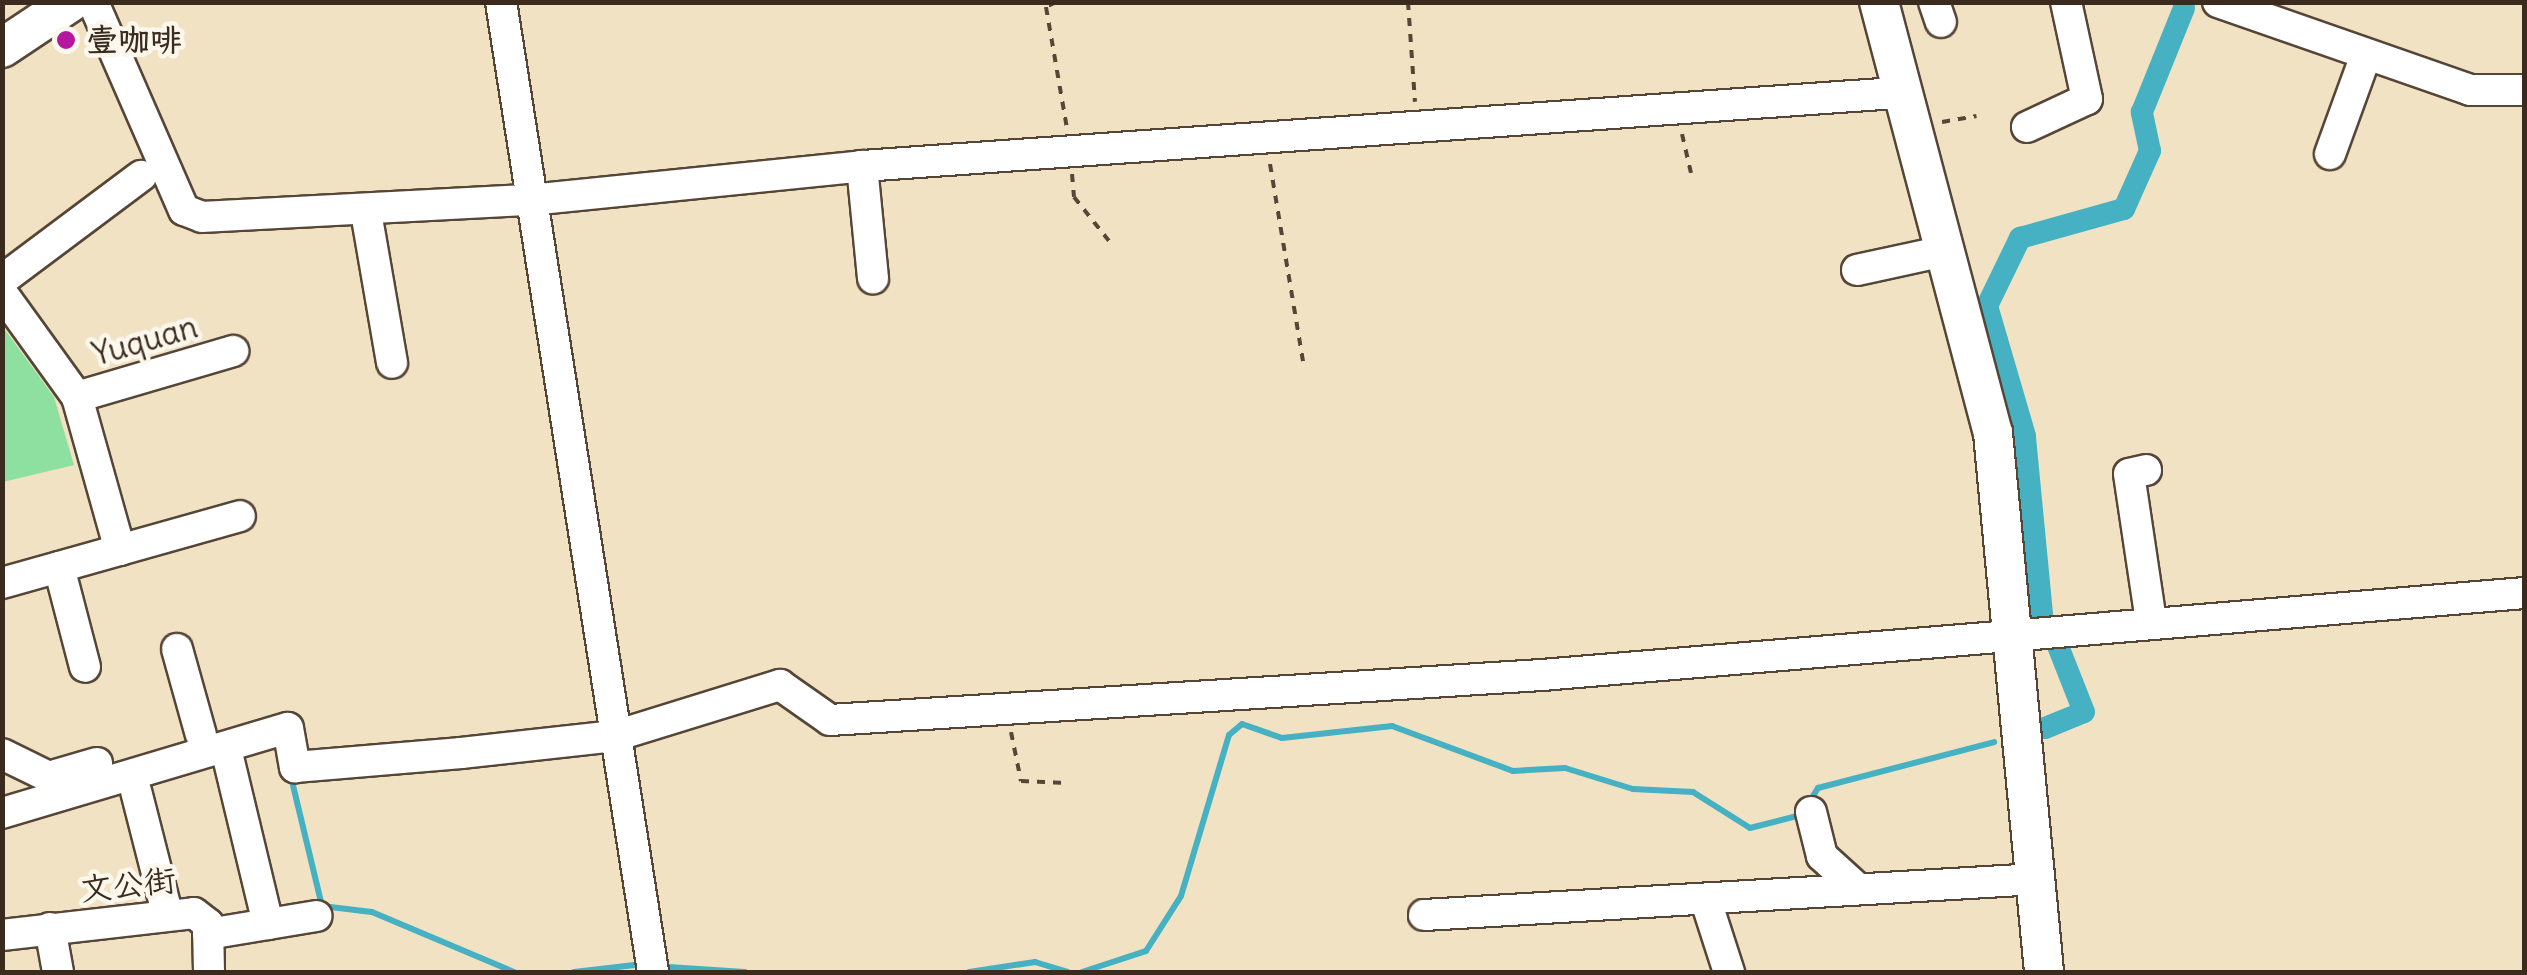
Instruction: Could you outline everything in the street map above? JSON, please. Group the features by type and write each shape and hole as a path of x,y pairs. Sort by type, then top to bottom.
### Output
{"main road":[{"path":"2,48 71,2"},
{"path":"1878,2 1896,93 1993,433 2017,633 2044,972"}],"street":[{"path":"93,2 184,210 366,212 530,200 862,166 1896,93"},
{"path":"501,2 652,972"},
{"path":"2027,127 2088,99 2066,2"},
{"path":"2218,2 2470,90 2524,90"},
{"path":"2330,154 2366,55"},
{"path":"862,166 873,278"},
{"path":"2,280 141,176"},
{"path":"366,212 392,363"},
{"path":"1857,270 1944,251"},
{"name":"Yuquan","path":"2,294 77,397 120,550"},
{"name":"Yuquan","path":"77,397 233,351"},
{"path":"2146,470 2129,474 2150,622"},
{"path":"2,583 240,516"},
{"path":"59,567 85,666"},
{"path":"2,813 288,728 295,767 616,736 780,685 830,720 1006,710 2524,594"},
{"path":"178,648 200,735"},
{"path":"2,754 49,777 284,713"},
{"path":"228,756 268,924"},
{"path":"136,790 167,913"},
{"path":"1812,812 1822,856 1857,888"},
{"path":"1424,914 1706,901 2038,879"},
{"path":"1706,901 1729,972"},
{"name":"文公街","path":"2,934 194,913 208,934 210,972"},
{"path":"208,934 316,916"},
{"path":"50,928 58,972"}],"path":[{"path":"1056,2 1046,6 1074,197 1109,241"},
{"path":"1408,2 1417,127"},
{"path":"1676,108 1691,173"},
{"path":"1266,138 1303,362"},
{"path":"1006,710 1021,781 1066,783"}],"green space":[{"path":"3,327 54,397 74,465 3,482"}],"waterway":[{"path":"2042,614 2025,436 1987,306 2020,238 2124,209 2150,151 2142,112 2184,8"},
{"path":"2045,728 2084,712 2058,646"},
{"path":"1082,972 1146,951 1181,896 1229,735 1242,724 1282,738 1392,726 1513,771 1565,768 1633,789 1693,792 1750,828 1801,815"},
{"path":"1808,804 1818,788 1994,742"},
{"path":"291,777 322,906 372,912 514,972"},
{"path":"969,972 1035,962 1068,972"},
{"path":"574,972 635,965"},
{"path":"668,967 745,972"}],"place":[{"name":"壹咖啡","path":"66,40"}]}
